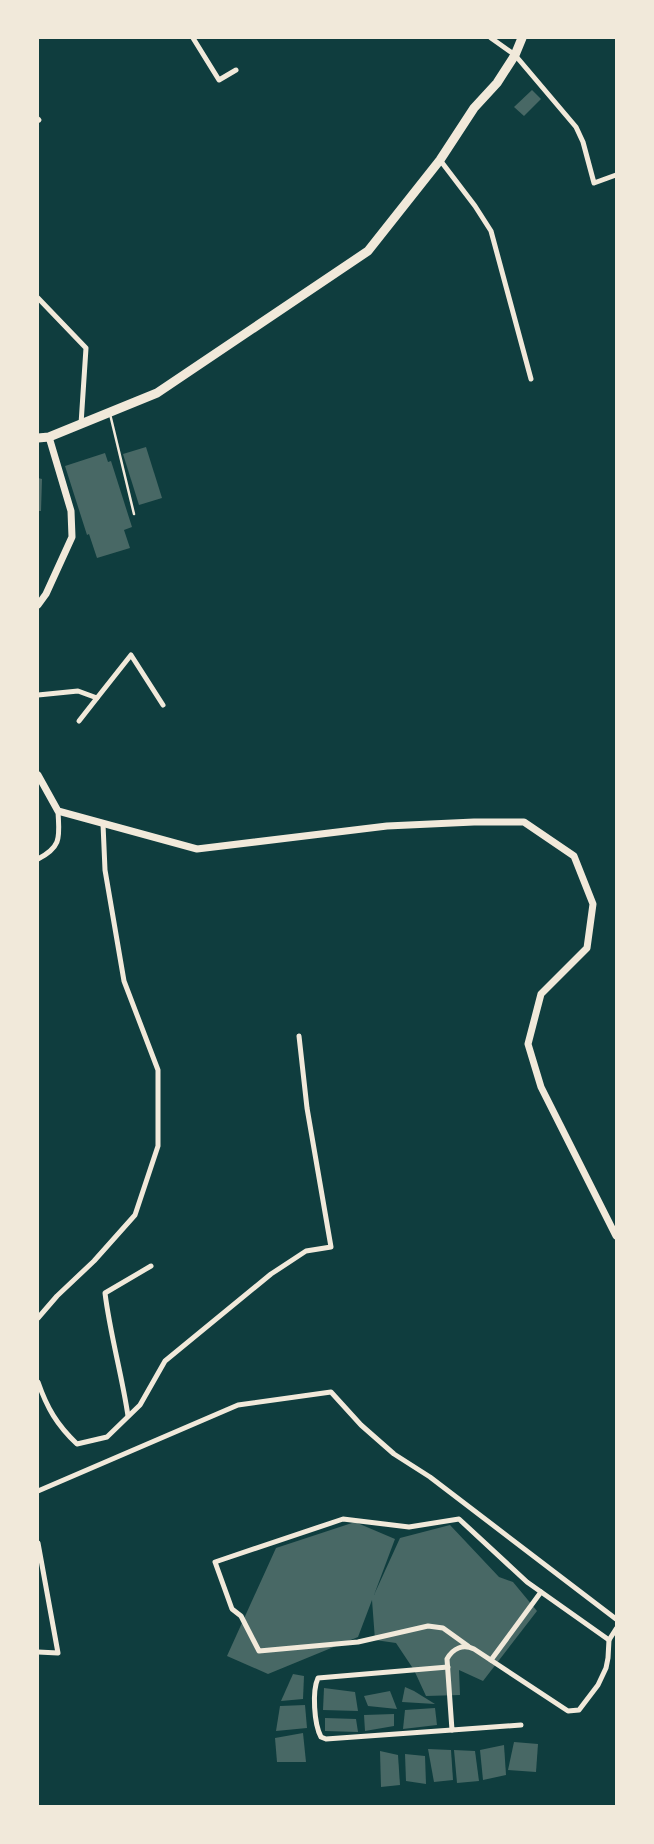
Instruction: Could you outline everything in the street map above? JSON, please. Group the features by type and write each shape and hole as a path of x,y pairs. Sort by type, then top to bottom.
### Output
{"main road":[{"path":"38,438 49,436 81,424 157,392 368,251 440,160 474,108 497,83 515,55 522,38"}],"street":[{"path":"193,38 219,80 236,70"},
{"path":"491,38 515,55 576,127 583,142 594,183 616,175"},
{"path":"440,160 475,206 491,231 531,379"},
{"path":"38,298 86,348 81,424"},
{"path":"38,605 72,537 71,511 49,436"},
{"path":"79,721 131,655 163,705"},
{"path":"38,695 78,691 96,698"},
{"path":"38,775 58,811 59,835 56,845 52,850 38,859"},
{"path":"58,811 197,849 387,826 524,822 574,856 593,904 587,948 541,994 528,1044 541,1087 616,1236"},
{"path":"38,1318 57,1296 94,1261 135,1215 158,1146 158,1070 124,981 105,870 103,824"},
{"path":"38,1382 45,1403 62,1429 77,1444 108,1437 140,1405 166,1361 224,1311 272,1274 306,1251 331,1247 307,1108 299,1036"},
{"path":"128,1416 122,1377 108,1320 105,1293 151,1266"},
{"path":"38,1491 238,1405 331,1392 361,1425 394,1454 430,1476 616,1619"},
{"path":"609,1640 527,1582 459,1519 409,1527 343,1520 215,1562 232,1609 241,1616 259,1652 358,1642 428,1626 443,1628 568,1711 579,1710 598,1685 606,1668 609,1640 616,1630"},
{"path":"38,1544 58,1654 38,1652"},
{"path":"491,1660 541,1592"},
{"path":"452,1730 447,1659 450,1653 462,1646 468,1646"},
{"path":"448,1667 318,1678 314,1689 317,1729 321,1737 326,1739 521,1725"}],"lane":[{"path":"109,412 134,514"}],"building":[{"path":"532,90 541,99 524,116 514,107"},
{"path":"146,447 162,498 139,505 123,454"},
{"path":"105,453 108,462 111,461 132,527 124,530 130,548 97,558 89,534 87,535 65,466"},
{"path":"38,478 42,479 41,511 38,511"},
{"path":"355,1522 395,1539 374,1595 400,1538 450,1525 499,1577 513,1582 537,1611 483,1681 459,1670 460,1695 426,1696 414,1670 396,1643 375,1640 372,1600 358,1637 268,1674 227,1656 276,1548"},
{"path":"293,1674 304,1676 303,1699 281,1701"},
{"path":"405,1687 414,1691 435,1704 402,1702"},
{"path":"324,1688 355,1692 358,1711 323,1710"},
{"path":"390,1691 397,1709 368,1706 364,1696"},
{"path":"305,1705 307,1728 276,1731 280,1706"},
{"path":"435,1708 437,1725 403,1729 405,1710"},
{"path":"394,1714 394,1726 365,1731 364,1715"},
{"path":"325,1718 356,1719 358,1732 325,1731"},
{"path":"303,1733 306,1762 277,1762 275,1738"},
{"path":"514,1742 538,1744 536,1772 508,1770"},
{"path":"504,1745 506,1775 483,1780 480,1750"},
{"path":"428,1749 451,1750 453,1780 434,1782"},
{"path":"454,1750 475,1751 479,1781 457,1783"},
{"path":"380,1751 398,1755 400,1785 381,1787"},
{"path":"405,1754 425,1756 426,1784 406,1781"}]}
